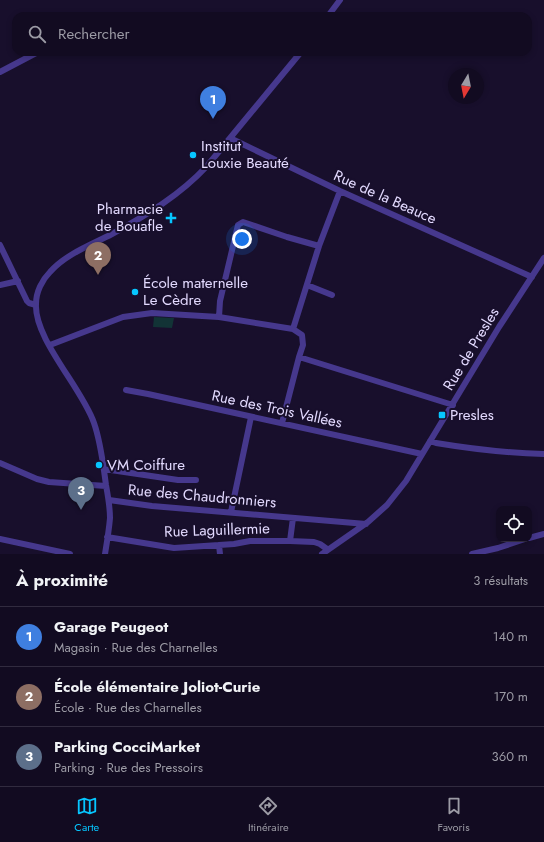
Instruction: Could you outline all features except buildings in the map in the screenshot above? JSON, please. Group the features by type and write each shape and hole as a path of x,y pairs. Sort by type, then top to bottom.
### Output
{"street":[{"path":"331,12 340,0"},
{"path":"0,72 30,56"},
{"path":"105,554 110,518 109,500 100,443 94,421 79,392 50,346 38,323 36,304 38,292 44,279 66,258 141,218 173,197 201,172 298,56"},
{"name":"Rue de la Beauce","path":"230,138 340,191 532,277"},
{"path":"293,329 319,246 340,191"},
{"path":"219,317 220,301 238,225 243,222 319,246"},
{"path":"0,245 27,301 29,303 36,304"},
{"name":"Rue de Presles","path":"322,554 327,549 366,524 387,505 406,481 499,327 544,258"},
{"path":"0,285 18,281"},
{"path":"307,285 332,295"},
{"path":"50,346 123,317 152,313 219,317 293,329 302,335 304,345 298,357 282,423"},
{"path":"298,357 453,405"},
{"name":"Rue des Trois Vallées","path":"126,390 422,454"},
{"path":"231,512 251,416"},
{"path":"430,441 476,450 518,454 544,454"},
{"path":"0,463 37,479 49,482 106,486"},
{"path":"104,469 178,480 196,480"},
{"name":"Rue des Chaudronniers","path":"109,500 152,506 366,524"},
{"name":"Rue des Chaudronniers","path":"290,540 293,518"},
{"path":"532,537 544,534"},
{"name":"Rue Laguillermie","path":"107,537 174,548 250,541 290,540 314,542 327,549"},
{"path":"0,539 70,554"},
{"path":"472,554 516,542"},
{"path":"219,545 220,554"}],"green space":[{"path":"154,317 174,318 172,328 153,327"}],"place":[{"name":"Garage Peugeot","path":"213,119"},
{"name":"Institut Louxie Beauté","path":"193,155"},
{"name":"Pharmacie de Bouafle","path":"171,218"},
{"name":"École élémentaire Joliot-Curie","path":"98,275"},
{"name":"École maternelle Le Cèdre","path":"135,292"},
{"name":"Presles","path":"442,415"},
{"name":"VM Coiffure","path":"99,465"},
{"name":"Parking CocciMarket","path":"81,510"}]}
